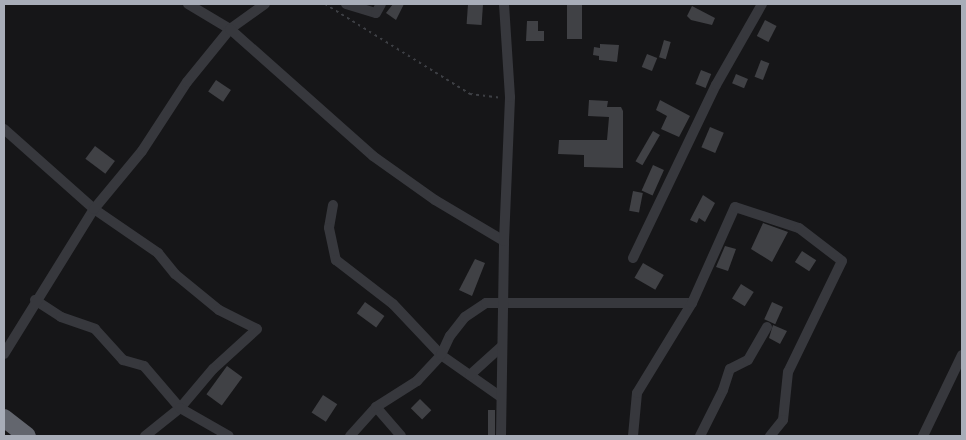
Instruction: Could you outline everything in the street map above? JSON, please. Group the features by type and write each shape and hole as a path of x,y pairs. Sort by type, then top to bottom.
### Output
{"highway":[{"path":"4,418 27,436"}],"street":[{"path":"4,354 35,300 94,209 142,151 187,82 230,29 265,4"},
{"path":"346,4 376,12 381,4"},
{"path":"501,436 504,241 510,97 504,4"},
{"path":"633,258 716,85 762,4"},
{"path":"193,5 230,29 373,156 435,200 504,241"},
{"path":"4,129 94,209 158,253 175,274 219,310 258,329 213,369 180,408 145,436"},
{"path":"333,205 329,228 336,260 393,304 441,355 501,397"},
{"path":"633,436 637,393 692,303 736,207 798,228 842,261 788,372 783,420 770,436"},
{"path":"35,300 62,318 95,328 123,360 144,366 180,408 229,436"},
{"path":"350,436 376,407 417,381 441,355 466,318 486,303 692,303"},
{"path":"700,436 723,390 730,369 748,360 767,327"},
{"path":"470,375 502,346"},
{"path":"923,436 962,355"},
{"path":"376,407 401,436"}],"path":[{"path":"325,4 470,94 492,99 510,97"}],"building":[{"path":"393,4 404,4 396,20 386,13"},
{"path":"468,4 483,5 482,25 467,24"},
{"path":"567,4 582,4 582,39 567,39"},
{"path":"692,6 715,18 712,25 691,20 687,16"},
{"path":"765,20 777,26 768,42 757,36"},
{"path":"527,21 538,21 538,31 544,31 544,41 526,41"},
{"path":"664,40 671,42 666,59 659,57"},
{"path":"600,44 619,45 617,62 599,60 599,56 593,55 594,47 600,48"},
{"path":"647,54 657,58 652,71 642,67"},
{"path":"761,60 769,63 763,80 755,77"},
{"path":"701,70 711,74 706,88 695,84"},
{"path":"736,74 748,79 744,88 732,83"},
{"path":"216,80 231,90 223,102 208,92"},
{"path":"589,100 608,101 607,107 621,107 623,111 623,168 584,167 584,155 558,154 559,140 607,140 609,117 588,116"},
{"path":"660,100 690,116 679,137 661,129 667,116 656,110"},
{"path":"710,127 724,133 715,153 701,147"},
{"path":"653,131 660,135 642,165 636,161"},
{"path":"95,146 115,161 105,174 85,159"},
{"path":"653,165 664,170 653,195 642,191"},
{"path":"633,191 643,193 639,213 629,211"},
{"path":"703,195 715,203 705,222 699,218 697,223 690,220"},
{"path":"763,223 788,232 772,262 751,249"},
{"path":"725,246 736,249 728,271 716,267"},
{"path":"802,251 816,260 809,271 795,262"},
{"path":"475,259 485,263 472,296 459,290"},
{"path":"643,263 664,275 655,290 634,278"},
{"path":"741,284 754,292 745,306 732,298"},
{"path":"365,302 384,316 376,327 357,313"},
{"path":"772,302 783,307 775,324 764,319"},
{"path":"773,325 787,331 780,344 769,338"},
{"path":"227,366 242,377 222,405 206,394"},
{"path":"323,395 337,404 326,422 312,413"},
{"path":"420,399 431,410 422,420 411,408"},
{"path":"488,410 495,410 495,436 488,436"}]}
